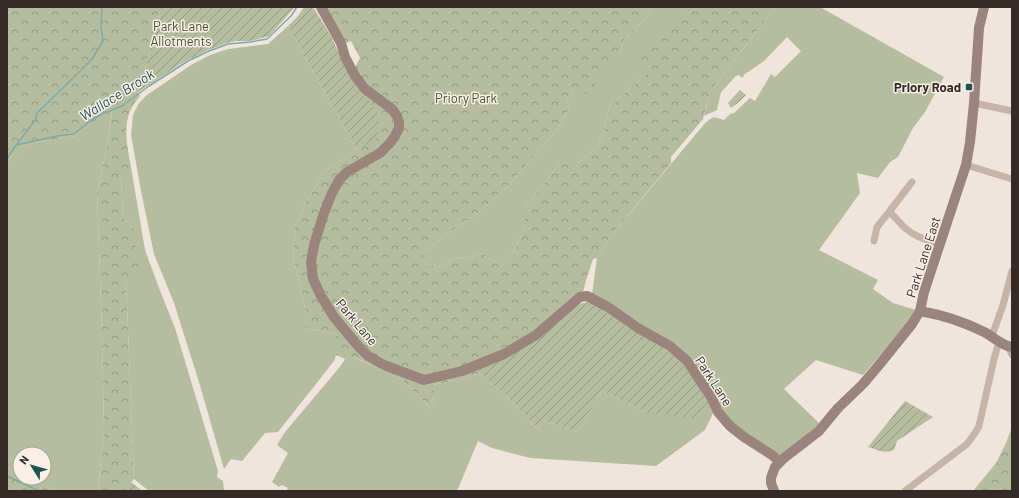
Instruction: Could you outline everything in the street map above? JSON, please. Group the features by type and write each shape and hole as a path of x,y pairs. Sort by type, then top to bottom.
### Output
{"street":[{"name":"Park Lane","path":"321,7 341,44 354,76 365,89 392,109 399,122 395,136 390,143 380,152 347,172 339,180 324,213 314,245 311,262 313,279 321,296 334,317 368,356 384,365 424,380 462,371 504,354 536,335 580,297 587,296 608,307 638,328 670,346 687,361 711,397 718,412 730,426 780,462"},
{"name":"Park Lane East","path":"780,462 819,431 838,408 863,384 912,324 920,311 924,292 966,165 974,103 979,28 984,7"},
{"path":"974,103 1012,111"},
{"path":"966,165 1012,179"},
{"path":"874,241 877,227 912,182"},
{"path":"889,212 905,228 917,236 940,244"},
{"path":"905,491 967,444 979,426 994,359 996,339 1003,305 1012,271"},
{"path":"920,311 950,318 970,325 996,339 1011,350"},
{"path":"774,491 771,478 775,467 780,462"}],"green space":[{"path":"7,7 161,7 138,92 140,96 132,107 128,119 126,134 132,173 121,176 123,217 133,227 139,267 126,281 134,479 123,491 95,491 98,490 104,429 97,192 106,152 112,112 91,123 76,136 34,143 22,147 11,157 7,165"},
{"name":"Park Lane Allotments","path":"161,7 295,7 269,36 250,41 235,41 208,50 182,63 138,92"},
{"path":"304,7 313,7 331,36 351,75 377,113 378,137 357,150 288,26 298,16"},
{"name":"Priory Park","path":"325,7 651,7 646,18 624,40 620,54 588,94 573,91 566,99 570,107 556,131 507,187 477,214 447,234 423,253 423,263 440,267 452,259 469,258 482,253 501,267 516,248 525,226 525,208 560,163 578,163 597,147 604,130 609,107 646,74 639,54 685,19 694,7 775,7 710,92 703,119 671,157 671,163 610,237 597,258 593,259 583,292 540,330 477,362 479,373 463,379 433,385 435,404 431,409 402,380 353,357 345,359 336,355 336,334 307,328 298,322 306,313 293,256 295,226 307,200 325,171 378,136 351,75 360,58 351,41 343,44"},
{"path":"651,7 694,7 646,74 609,107 604,130 597,147 578,163 560,163 525,208 525,226 516,248 501,267 482,253 469,258 452,259 440,267 423,263 423,253 447,234 477,214 507,187 556,131 570,107 566,99 573,91 620,54 624,40 646,18"},
{"path":"775,7 820,7 944,77 925,112 913,128 898,157 890,162 878,178 857,173 860,193 819,250 878,280 873,289 893,303 916,310 912,318 863,375 816,360 784,389 820,424 781,455 771,452 737,427 723,413 689,358 592,294 597,258 610,237 706,122 714,117 724,120 750,98 755,101 771,74 775,77 801,51 787,37 764,61 745,74 742,78 739,75 736,76 721,92 717,110 704,116 710,92"},
{"path":"288,26 357,150 325,171 307,200 295,226 293,256 306,313 307,328 336,334 336,355 334,361 278,432 265,433 242,461 231,459 224,469 174,303 154,254 131,135 133,115 139,103 147,95 191,65 210,55 228,49 268,44"},
{"path":"740,90 746,95 731,108 728,103"},
{"path":"112,111 106,152 97,192 104,429 98,490 57,491 46,486 52,486 52,446 12,446 12,470 7,468 7,165 11,157 22,147 34,143 76,136 91,123"},
{"path":"132,173 145,250 175,328 218,471 217,477 223,481 224,491 149,491 134,479 126,281 133,227 123,217 121,175"},
{"path":"587,302 600,307 662,346 682,363 711,405 696,419 648,413 602,391 578,432 542,420 539,430 504,394 479,373 478,368 573,306"},
{"path":"352,357 402,380 431,409 435,404 433,385 463,379 479,373 504,394 539,430 542,420 578,432 602,391 648,413 711,405 714,411 705,430 656,466 530,458 492,448 478,441 457,491 286,491 288,488 282,485 279,487 272,482 288,453 277,445 285,432 345,359"},
{"path":"905,401 933,417 897,441 894,450 884,452 868,447"},
{"path":"1012,427 1012,491 973,491 996,463"},
{"path":"7,468 12,470 12,486 46,486 57,491 7,491"},
{"path":"131,482 141,490 142,491 123,491"}],"waterway":[{"name":"Wallace Brook","path":"7,159 16,145 57,136 74,134 90,121 102,114 122,106 149,86 188,61 209,51 228,44 267,39 291,16 297,7"},
{"path":"17,144 36,119 37,113 92,59 103,41 101,27 102,9"},
{"name":"Wallace Brook","path":"7,476 39,491"}],"place":[{"name":"Priory Road","path":"969,87"}]}
